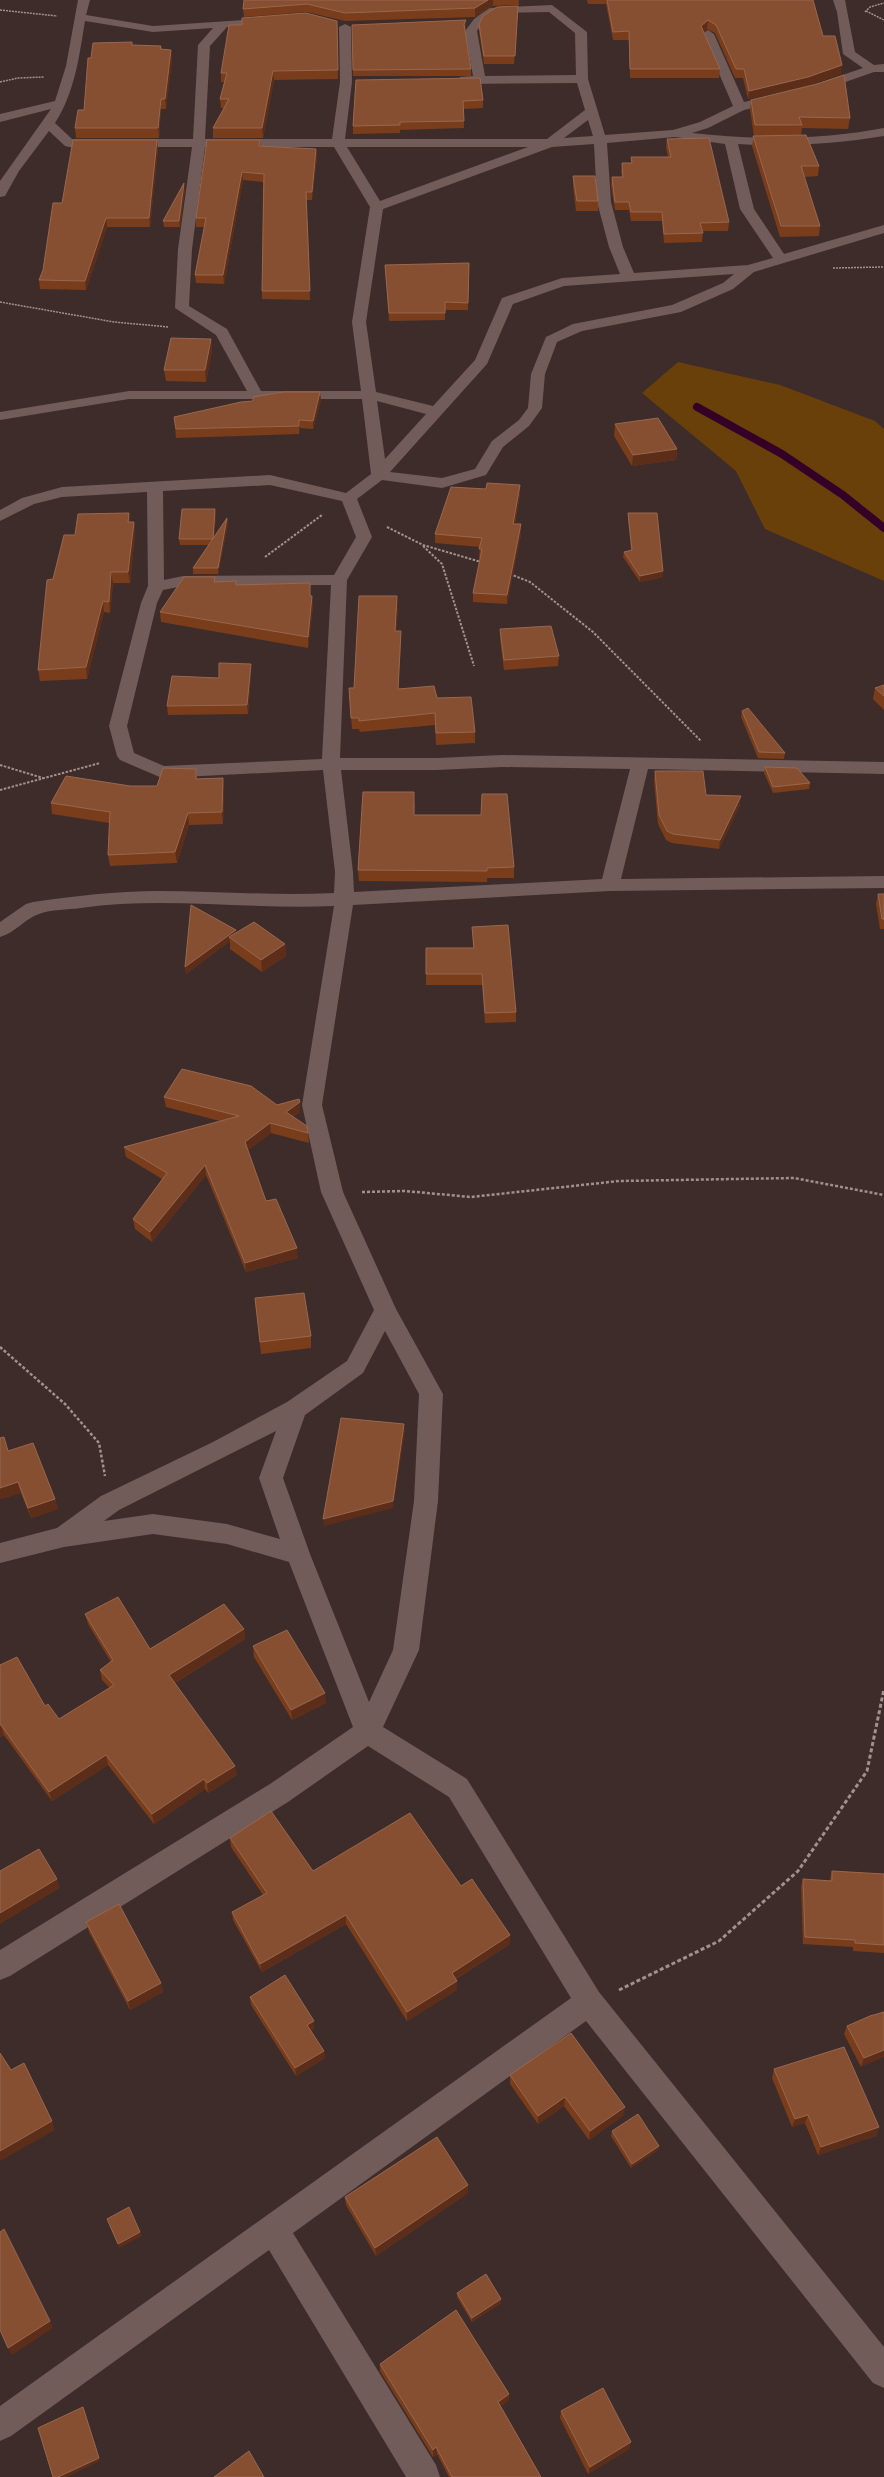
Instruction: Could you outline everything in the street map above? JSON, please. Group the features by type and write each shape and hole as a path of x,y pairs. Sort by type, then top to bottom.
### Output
{"street":[{"path":"0,193 7,177 49,124 61,103 77,45 80,17 84,0"},
{"path":"838,0 844,12 849,54 878,69"},
{"path":"479,80 471,31 493,5 552,8 581,32 582,79 600,139 604,202 616,247 629,278"},
{"path":"80,17 153,29 204,45"},
{"path":"153,29 284,19"},
{"path":"462,22 478,21"},
{"path":"330,23 344,27 360,26"},
{"path":"223,24 204,45 200,142 185,249 182,308 222,332 256,394"},
{"path":"344,27 346,82 338,143 377,208 359,322 370,395 379,475"},
{"path":"708,34 721,68 740,108"},
{"path":"804,92 878,69"},
{"path":"448,80 582,79"},
{"path":"346,82 362,82"},
{"path":"674,134 704,125 740,108 789,96"},
{"path":"0,118 61,103"},
{"path":"377,208 550,143 591,112"},
{"path":"49,124 69,143 550,143 674,134 730,142 793,142 884,132"},
{"path":"730,142 748,209 781,260"},
{"path":"351,503 379,475 434,411 482,361 507,301 562,282 749,268 884,229"},
{"path":"379,475 442,483 481,472 496,444 524,423 535,408 538,374 551,340 578,327 676,309 728,286 749,268"},
{"path":"0,416 129,395 370,395 434,411"},
{"path":"0,516 28,501 62,492 270,480 351,503"},
{"path":"155,486 156,586 149,603 118,726 126,756 162,772 331,764 437,764 502,761 884,768"},
{"path":"0,501 28,501"},
{"path":"0,1966 279,1793 368,1732 406,1650 426,1501 431,1394 384,1310 332,1192 312,1105 344,900 344,872 331,764 339,580 364,537 351,503"},
{"path":"156,586 183,581 339,580"},
{"path":"610,885 640,764"},
{"path":"0,931 33,908 99,899 157,897 304,901 610,885 884,882"},
{"path":"64,1537 110,1503 221,1448 295,1409 355,1367 384,1310"},
{"path":"295,1409 272,1478 298,1554 368,1732 458,1788 589,2002 884,2372"},
{"path":"0,1553 64,1537 153,1524 227,1534 298,1554"},
{"path":"0,2425 589,2002"},
{"path":"273,2228 424,2477"}],"path":[{"path":"0,10 80,17"},
{"path":"866,11 884,20"},
{"path":"0,82 18,78 68,76"},
{"path":"0,302 114,322 222,332"},
{"path":"234,581 301,528 351,503 423,545 482,562"},
{"path":"423,545 442,564 474,666"},
{"path":"510,574 530,582 593,632 725,765"},
{"path":"0,790 126,756"},
{"path":"0,764 44,778"},
{"path":"332,1192 405,1191 470,1197 619,1181 794,1178 884,1195"},
{"path":"0,1347 65,1404 99,1443 110,1503"},
{"path":"589,2002 631,1984 719,1941 798,1872 867,1771 884,1689"}],"shaded area":[{"path":"678,362 780,385 875,421 884,429 884,581 765,529 736,471 642,393"}],"building":[{"path":"244,0 488,0 475,8 345,13 307,4 243,9"},
{"path":"607,0 813,0 823,36 835,36 842,65 808,77 749,91 744,69 736,69 716,25 708,20 701,26 720,69 630,69 629,31 613,32"},
{"path":"518,6 515,56 484,56 479,24 483,16 497,7"},
{"path":"306,13 337,21 338,70 273,71 262,128 213,128 229,99 220,99 227,73 221,73 229,25 242,25 242,18"},
{"path":"466,20 464,24 471,69 353,70 352,25"},
{"path":"132,42 132,45 161,46 160,49 171,50 165,99 161,99 158,128 75,128 78,110 84,110 88,58 91,58 93,43"},
{"path":"844,75 850,118 799,117 802,125 755,125 751,100 817,84"},
{"path":"480,78 483,100 463,101 464,121 400,122 400,125 353,126 356,80"},
{"path":"806,135 819,166 801,166 820,226 781,226 753,136"},
{"path":"709,138 729,222 700,223 703,233 664,234 662,212 631,212 629,202 615,202 612,177 623,177 622,163 632,163 631,157 671,157 667,139"},
{"path":"73,140 157,140 149,218 106,218 85,281 39,280 43,270 53,203 62,203"},
{"path":"207,140 260,140 259,146 316,149 312,192 306,192 310,291 262,291 264,174 242,172 223,275 195,275 206,218 196,218"},
{"path":"573,176 595,176 598,201 577,201"},
{"path":"184,183 179,221 163,221"},
{"path":"469,263 468,303 445,302 445,313 389,313 385,265"},
{"path":"171,338 211,339 205,370 164,370"},
{"path":"283,392 320,392 313,421 299,420 299,426 176,429 174,417 241,402 253,401 253,397"},
{"path":"658,418 677,449 633,455 615,424"},
{"path":"487,483 520,485 513,524 521,524 507,595 473,593 482,549 479,549 482,538 435,534 451,487 486,489"},
{"path":"182,509 215,509 213,539 179,539"},
{"path":"129,513 128,522 134,522 128,572 111,572 109,602 103,601 86,667 38,670 47,580 53,579 64,535 75,535 78,514"},
{"path":"628,513 657,513 663,571 640,576 624,552 632,550"},
{"path":"227,518 218,568 193,568"},
{"path":"184,577 215,577 214,582 236,581 236,585 310,583 310,596 312,596 308,637 160,612"},
{"path":"359,596 397,596 395,631 401,631 398,689 434,686 437,698 471,697 475,732 436,733 435,713 359,721 359,718 351,718 349,688 354,688"},
{"path":"551,626 559,656 504,660 500,629"},
{"path":"219,663 251,664 247,705 167,706 172,676 219,678"},
{"path":"884,685 884,696 875,688"},
{"path":"748,708 785,753 759,752 742,711"},
{"path":"765,767 797,768 810,783 773,787"},
{"path":"163,768 196,769 196,779 223,778 222,812 188,813 175,852 108,855 110,812 51,803 66,776 130,786 157,786"},
{"path":"655,771 703,771 706,795 741,796 720,840 673,834 667,831 659,815"},
{"path":"363,792 414,792 414,815 481,815 482,794 507,794 514,867 487,868 487,871 358,870"},
{"path":"878,894 884,894 884,919 882,919"},
{"path":"191,905 236,930 185,967"},
{"path":"254,922 285,944 261,960 229,937"},
{"path":"508,925 516,1012 485,1013 482,974 426,974 426,948 474,948 472,927"},
{"path":"182,1069 251,1086 277,1105 299,1099 300,1102 286,1112 307,1126 308,1133 270,1123 245,1142 266,1201 276,1199 297,1248 245,1263 205,1165 150,1232 133,1219 167,1173 124,1147 239,1116 164,1097"},
{"path":"304,1293 311,1336 260,1342 255,1298"},
{"path":"341,1418 404,1424 393,1501 323,1519"},
{"path":"4,1437 8,1451 33,1443 55,1499 28,1508 18,1482 0,1488 0,1438"},
{"path":"118,1597 150,1649 224,1604 244,1629 169,1675 235,1766 207,1783 204,1779 152,1814 106,1755 49,1792 0,1725 0,1665 17,1657 45,1706 48,1704 59,1719 114,1685 100,1670 113,1660 85,1614"},
{"path":"287,1630 325,1693 291,1710 253,1646"},
{"path":"271,1811 313,1871 410,1813 461,1886 472,1879 510,1935 452,1973 457,1981 407,2012 346,1915 260,1964 232,1912 267,1893 230,1838"},
{"path":"39,1849 57,1879 0,1913 0,1871"},
{"path":"832,1871 884,1874 884,1945 855,1943 855,1940 805,1937 803,1879 832,1881"},
{"path":"119,1904 161,1983 128,2001 86,1922"},
{"path":"285,1975 314,2021 307,2025 324,2051 295,2068 250,1997"},
{"path":"884,2012 884,2050 864,2058 847,2026 870,2016"},
{"path":"571,2033 625,2107 590,2131 565,2097 538,2116 510,2075"},
{"path":"844,2047 879,2127 821,2147 808,2115 795,2119 774,2069"},
{"path":"0,2053 11,2070 24,2063 52,2121 0,2151"},
{"path":"638,2114 659,2146 632,2164 612,2131"},
{"path":"437,2137 468,2185 375,2248 345,2197"},
{"path":"129,2207 140,2232 118,2244 107,2219"},
{"path":"4,2229 50,2321 8,2348 0,2330 0,2232"},
{"path":"486,2274 501,2299 472,2318 457,2293"},
{"path":"456,2310 509,2394 498,2402 541,2477 452,2477 436,2447 433,2450 380,2364"},
{"path":"603,2388 631,2442 590,2467 561,2411"},
{"path":"83,2407 99,2458 58,2477 53,2477 38,2428"},
{"path":"249,2451 264,2477 214,2477"}],"waterway":[{"path":"697,407 782,454 843,495 884,528"}]}
